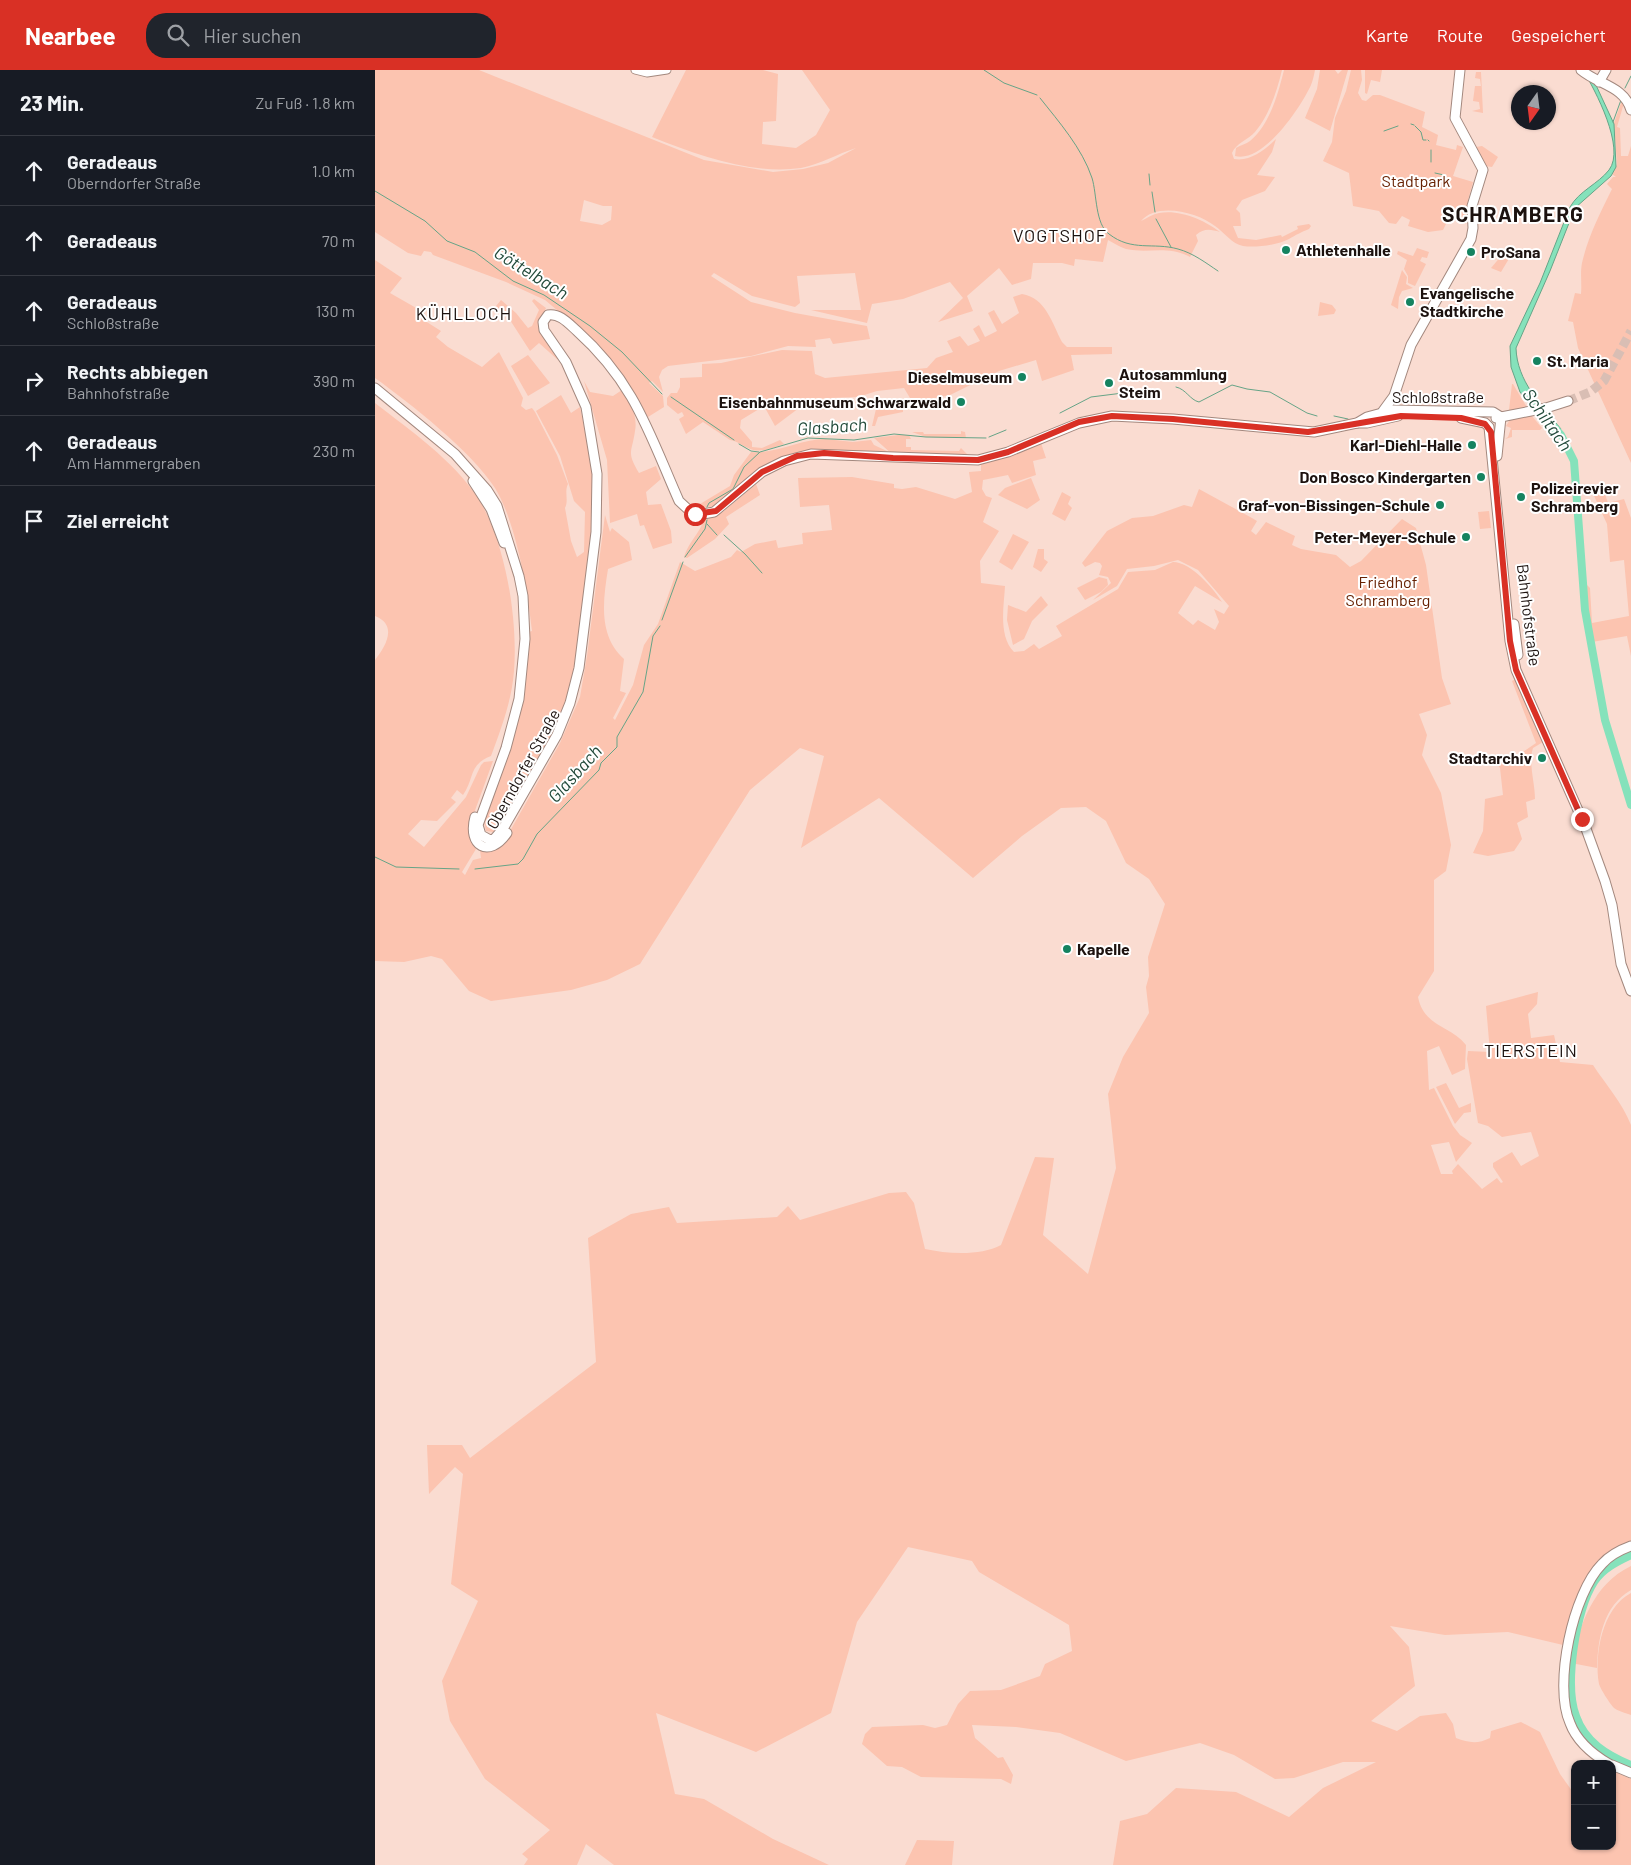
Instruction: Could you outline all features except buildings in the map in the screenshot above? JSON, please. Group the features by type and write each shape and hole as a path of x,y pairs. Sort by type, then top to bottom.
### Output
{"main road":[{"path":"1383,412 1395,396 1411,345 1471,239 1473,228 1472,206 1483,170 1455,118 1460,70"},
{"path":"1581,70 1597,81 1616,89 1624,96 1631,110"},
{"path":"1597,81 1606,70"},
{"name":"Oberndorfer Straße","path":"375,394 428,437 469,477 491,509 512,570 519,622 517,681 503,742 471,829 473,838 478,843 489,847 501,842 568,722 581,679 603,512 600,463 594,431 581,393 566,362 543,328 544,319 548,315 554,314 561,317 591,344 618,376 649,427 679,501 685,509 695,514 707,514 718,510 753,478 769,468 797,456 811,454 978,460 1008,452 1079,422 1112,416 1156,418 1308,432 1357,423 1367,417 1383,412"},
{"name":"Oberndorfer Straße","path":"375,388 455,454 487,490 497,506 519,576 524,620 524,659 519,699 511,729 478,825 482,837 490,840 503,830 536,773 560,728 574,690 598,509 596,462 589,419"},
{"path":"1357,423 1367,423 1400,413 1395,396"},
{"path":"1497,415 1529,412 1568,401"},
{"name":"Schloßstraße","path":"1383,412 1461,418 1497,415"},
{"name":"Schloßstraße","path":"1400,413 1497,415"},
{"name":"Bahnhofstraße","path":"1497,415 1496,454 1521,681"},
{"name":"Bahnhofstraße","path":"1461,418 1478,421 1489,427 1510,641 1516,670 1521,681"},
{"path":"1521,681 1585,826 1605,881 1615,920 1621,964 1631,991"},
{"path":"1604,1760 1583,1744 1570,1724 1564,1700 1563,1678 1573,1623 1583,1592 1602,1564 1611,1556 1631,1546"},
{"path":"1616,1767 1631,1773"}],"street":[{"path":"635,70 647,74 667,70"}],"green space":[{"path":"375,70 479,70 704,160 773,172 803,169 828,163 856,148 801,168 763,169 706,157 652,137 686,70 763,70 778,74 776,121 763,122 762,144 796,148 816,135 830,110 802,70 1282,70 1275,95 1260,126 1252,135 1236,147 1232,153 1234,159 1246,159 1262,151 1276,139 1272,152 1257,175 1275,177 1265,191 1242,200 1236,209 1240,213 1241,226 1233,226 1238,238 1256,240 1281,235 1282,237 1298,229 1297,226 1309,224 1311,226 1309,229 1279,243 1248,247 1235,243 1215,226 1188,213 1177,211 1157,212 1148,215 1141,221 1152,215 1167,212 1183,214 1207,223 1220,232 1207,230 1196,235 1198,241 1190,257 1174,251 1126,249 1108,240 1103,262 1075,259 1074,266 1062,263 1033,263 1031,279 1012,285 999,268 967,296 973,311 938,322 963,298 950,282 903,299 872,304 867,323 811,310 861,310 855,273 797,276 800,303 795,307 752,296 714,273 711,276 751,302 795,313 867,326 870,339 833,344 830,338 815,340 816,347 788,346 751,356 668,366 662,370 659,377 663,392 652,381 649,383 663,396 664,407 648,417 622,375 595,342 545,300 506,282 433,255 431,252 424,251 421,256 408,253 375,232","holes":["584,200 603,206 612,206 611,220 602,225 580,221"]},
{"path":"1284,70 1315,70 1312,83 1306,95 1280,132 1269,143 1246,156 1235,156 1236,148 1250,141 1263,126 1276,99"},
{"path":"1320,70 1335,70 1338,74 1342,70 1348,70 1330,131 1305,118 1317,89"},
{"name":"Stadtpark","path":"1351,70 1361,70 1362,80 1358,93 1362,100 1366,101 1373,95 1380,95 1425,112 1422,127 1438,135 1436,145 1456,150 1457,145 1463,147 1453,176 1473,182 1468,200 1466,224 1453,219 1446,224 1443,230 1428,232 1408,226 1410,220 1402,216 1396,224 1389,223 1379,211 1353,206 1349,173 1323,161 1332,142 1335,118 1346,91"},
{"path":"1365,70 1382,70 1380,82 1371,80 1367,94 1365,93"},
{"path":"1476,72 1481,72 1483,113 1472,111 1480,109 1479,102 1473,101 1475,86 1481,86 1480,79 1475,78"},
{"path":"1622,100 1624,103 1617,127 1620,128 1621,156 1628,156 1631,146 1631,463 1578,348 1573,322 1568,321 1575,293 1581,294 1581,267 1588,244 1612,189 1607,184 1613,177 1616,177 1612,174 1617,164 1614,123"},
{"path":"1482,146 1498,157 1492,167 1485,166 1476,147"},
{"path":"1417,248 1429,252 1427,258 1422,257 1420,261 1426,264 1415,286 1408,283 1408,276 1404,269 1407,260 1397,254 1398,251 1413,256"},
{"path":"1507,249 1513,252 1501,272 1491,268"},
{"path":"375,260 402,278 390,293 425,313 422,319 441,331 436,337 448,347 482,367 499,352 523,398 521,406 526,410 532,408 535,412 557,455 568,484 565,508 571,541 577,557 584,552 585,512 574,501 560,456 536,411 561,395 571,413 580,407 594,475 595,505 579,640 572,682 561,717 551,738 493,832 486,831 484,822 505,760 528,632 532,631 520,558 502,502 495,488 484,474 439,429 375,378"},
{"path":"1402,270 1407,277 1406,284 1413,288 1402,291 1399,297 1398,309 1391,305"},
{"path":"1022,294 1030,296 1043,306 1062,342 1067,347 1112,347 1112,354 1071,355 1074,370 1042,381 1036,360 999,371 950,395 903,405 903,412 878,417 875,426 872,426 876,409 910,398 904,388 877,391 858,397 801,399 799,408 775,426 764,406 741,420 740,428 752,442 752,447 762,448 780,440 784,444 771,449 753,450 730,440 703,422 686,434 679,419 684,416 682,412 678,414 667,405 667,398 671,393 677,393 680,387 680,378 702,377 702,364 721,363 782,350 812,351 815,374 825,378 927,368 936,358 953,352 947,341 960,336 968,346 980,341 973,329 979,325 985,337 997,331 988,313 994,310 1002,324 1019,313 1013,297"},
{"path":"534,299 546,308 538,326 558,360 539,343 530,351 510,320 496,306 501,300 516,313 528,328 532,326 539,310 532,301"},
{"path":"1320,302 1332,305 1336,310 1334,314 1318,316"},
{"path":"528,355 550,383 528,396 511,366"},
{"path":"584,381 590,392 613,396 622,390 628,399 633,409 636,425 631,452 632,460 639,473 656,466 661,479 646,492 648,505 661,504 671,531 672,543 653,549 644,525 640,526 637,514 610,523 607,460"},
{"path":"1513,384 1528,409 1509,410"},
{"name":"Friedhof Schramberg","path":"375,403 431,447 468,484 488,516 503,559 508,582 514,629 513,682 502,725 491,756 475,768 463,795 457,790 451,798 456,802 437,821 421,820 408,834 424,847 466,797 481,765 484,762 493,761 469,827 469,837 476,849 462,872 465,875 473,860 481,858 480,850 493,850 502,845 560,743 580,697 605,515 610,532 612,528 629,542 632,560 608,569 605,593 604,617 606,629 616,650 624,659 620,691 626,693 613,718 615,720 633,685 644,645 658,624 680,562 695,571 731,557 737,550 741,552 755,544 776,540 778,548 803,544 802,533 832,530 829,505 800,507 798,478 852,477 894,484 894,488 916,487 955,499 972,492 969,472 981,471 981,463 1041,443 1046,458 1033,461 1036,475 1012,483 1008,475 983,480 982,489 986,496 992,498 983,522 999,531 980,561 981,583 1005,586 1004,629 1009,645 1014,652 1024,651 1034,644 1039,649 1062,636 1056,626 1118,589 1128,572 1155,570 1173,562 1187,566 1194,571 1207,583 1222,602 1195,586 1178,613 1193,625 1198,620 1215,630 1219,622 1214,609 1224,614 1229,606 1198,570 1178,560 1154,566 1127,569 1117,586 1093,600 1111,583 1108,577 1099,575 1102,566 1100,563 1095,562 1085,567 1082,563 1107,531 1132,518 1153,516 1184,505 1192,507 1199,489 1257,521 1251,531 1256,535 1266,522 1295,536 1292,545 1301,549 1336,555 1350,567 1361,561 1402,519 1416,528 1426,565 1442,678 1451,704 1419,714 1427,735 1422,755 1441,793 1451,845 1446,871 1434,880 1434,971 1418,997 1421,1007 1432,1020 1460,1038 1466,1045 1465,1069 1452,1075 1439,1046 1427,1051 1429,1090 1434,1088 1453,1126 1460,1135 1472,1143 1456,1162 1449,1142 1431,1145 1441,1174 1453,1174 1452,1171 1458,1164 1482,1189 1497,1178 1501,1183 1503,1182 1493,1167 1493,1163 1512,1152 1521,1166 1539,1156 1531,1132 1502,1137 1488,1126 1478,1123 1467,1059 1468,1051 1490,1052 1486,1006 1538,992 1537,1004 1528,1014 1531,1038 1554,1035 1560,1062 1593,1065 1618,1101 1631,1125 1631,1552 1610,1562 1593,1578 1574,1611 1563,1645 1508,1632 1445,1635 1390,1626 1409,1647 1415,1686 1371,1721 1397,1731 1420,1716 1446,1713 1453,1724 1456,1738 1473,1742 1490,1738 1491,1731 1521,1722 1540,1732 1560,1774 1571,1789 1571,1850 1616,1850 1616,1773 1631,1779 1631,1865 1113,1865 1120,1821 1147,1814 1176,1788 1236,1792 1289,1817 1323,1788 1376,1762 1343,1762 1294,1778 1275,1779 1234,1755 1200,1743 1126,1761 1060,1733 1016,1727 972,1725 975,1738 998,1758 1003,1757 1013,1775 1011,1784 1001,1779 921,1777 902,1767 887,1766 862,1744 865,1734 872,1727 923,1725 935,1728 947,1725 958,1704 970,1691 1001,1690 1040,1676 1045,1664 1072,1651 1069,1625 979,1572 972,1561 908,1547 857,1622 831,1713 756,1752 656,1713 675,1794 704,1799 773,1839 829,1865 614,1865 586,1844 577,1865 524,1865 528,1859 522,1854 550,1830 485,1779 450,1721 442,1681 478,1601 451,1584 463,1474 455,1467 429,1494 427,1445 462,1445 470,1458 596,1362 588,1238 631,1214 669,1207 677,1223 777,1217 788,1206 800,1220 889,1193 906,1192 914,1203 925,1249 954,1253 984,1251 1001,1245 1035,1157 1054,1158 1043,1235 1088,1274 1116,1168 1108,1094 1123,1057 1149,1013 1146,987 1149,976 1148,957 1165,904 1149,879 1126,863 1106,821 1086,807 1061,808 1022,836 973,878 879,798 801,848 824,756 800,748 750,790 640,964 607,980 571,990 491,1001 469,991 442,959 431,956 404,962 375,961 375,660 386,642 388,630 382,620 375,616"},
{"path":"1531,415 1542,428 1540,430 1512,430 1512,437 1505,439 1508,437 1511,428 1506,426 1511,418"},
{"path":"961,431 965,432 966,438 926,437 912,432 923,432 924,434 961,434"},
{"path":"909,435 911,439 906,439 906,447 911,447 911,450 959,451 961,448 970,457 893,455 874,438"},
{"path":"826,439 853,442 871,440 874,445 889,452 803,452 723,497 714,506 701,508 700,504 730,486 734,475 751,452 770,451 807,441"},
{"path":"1031,478 1040,500 1027,509 998,495 1005,488"},
{"path":"756,484 760,495 726,517 729,524 715,539 687,558 684,557 704,520 723,512"},
{"path":"1602,485 1608,503 1624,499 1631,518 1631,656 1627,636 1592,642 1586,584 1590,588 1592,623 1629,616 1624,560 1610,562 1607,524 1590,487"},
{"path":"1062,492 1071,497 1068,504 1072,508 1065,521 1052,514"},
{"path":"1489,511 1491,528 1480,529 1478,512"},
{"path":"1013,534 1029,542 1012,570 999,562"},
{"path":"1038,549 1044,549 1044,559 1048,562 1041,572 1033,567"},
{"path":"1099,577 1107,579 1108,585 1101,592 1085,600 1077,588"},
{"path":"1041,596 1048,605 1032,621 1024,639 1013,645 1007,620 1008,605 1026,612"},
{"path":"1516,679 1543,742 1533,748 1532,754 1531,766 1535,799 1526,802 1528,817 1517,823 1522,839 1514,851 1488,856 1473,853 1483,831 1485,799 1503,795 1500,768 1497,764 1517,756 1536,743 1512,681"},
{"path":"1446,1083 1459,1108 1471,1103 1471,1112 1464,1113 1455,1124 1436,1087"},
{"path":"1631,1566 1631,1590 1614,1605 1608,1614 1601,1635 1597,1668 1571,1663 1579,1634 1590,1607 1607,1583"},
{"path":"1631,1593 1631,1715 1613,1707 1605,1696 1599,1684 1598,1660 1602,1633 1607,1621 1613,1609"},
{"path":"917,1840 954,1841 952,1865 905,1865"}],"water":[{"path":"1583,70 1589,70 1614,124 1616,167 1611,176 1575,208 1516,348 1517,360 1525,382 1538,402 1561,429 1553,434 1520,392 1511,367 1510,346 1540,283 1570,207 1578,196 1605,175 1613,160 1614,148 1607,119 1595,91"}],"waterway":[{"path":"984,70 1004,83 1037,95"},
{"path":"1625,88 1631,76"},
{"path":"1040,98 1069,136 1088,167 1094,185 1101,223 1109,234 1118,240 1134,245 1169,247 1184,251 1199,258 1218,271"},
{"path":"1613,122 1621,100"},
{"path":"1384,131 1398,126"},
{"path":"1415,126 1421,132 1423,140 1426,140"},
{"path":"1431,150 1431,162"},
{"path":"1435,173 1444,175"},
{"path":"1149,174 1150,185"},
{"name":"Göttelbach","path":"375,191 425,221 447,241 475,252 513,281 544,295 590,326 622,352 662,394"},
{"path":"1152,192 1155,212"},
{"path":"1156,219 1171,247"},
{"name":"Glasbach","path":"1176,387 1199,402 1232,385 1270,392 1307,413 1317,416"},
{"name":"Glasbach","path":"1060,413 1091,397 1123,393"},
{"name":"Göttelbach","path":"671,397 734,440"},
{"name":"Glasbach","path":"1334,416 1348,419"},
{"name":"Schiltach","path":"1552,425 1561,435 1574,461 1585,610 1605,720 1631,805"},
{"name":"Glasbach","path":"989,437 1006,430"},
{"name":"Glasbach","path":"707,507 709,503 733,489 744,467 760,452 808,438 854,440 894,434 926,437 986,438"},
{"name":"Göttelbach","path":"739,444 751,451 759,452"},
{"name":"Glasbach","path":"685,557 705,529 707,520"},
{"path":"707,524 717,535"},
{"path":"724,535 762,573"},
{"name":"Glasbach","path":"662,620 683,562"},
{"name":"Glasbach","path":"475,869 518,864 523,859 537,834 599,770 601,763 617,747 617,737 643,692 653,636 660,626"},
{"name":"Glasbach","path":"375,857 396,867 459,869"},
{"name":"Schiltach","path":"1631,1555 1601,1573 1588,1594 1577,1628 1571,1686 1576,1716 1585,1733 1605,1752 1631,1765"}],"tunnel":[{"path":"1568,401 1590,392 1604,381 1631,331"}],"place":[{"name":"Athletenhalle","path":"1286,250"},
{"name":"ProSana","path":"1471,252"},
{"name":"Evangelische Stadtkirche","path":"1410,302"},
{"name":"St. Maria","path":"1537,361"},
{"name":"Dieselmuseum","path":"1022,377"},
{"name":"Autosammlung Steim","path":"1109,383"},
{"name":"Eisenbahnmuseum Schwarzwald","path":"961,402"},
{"name":"Karl-Diehl-Halle","path":"1472,445"},
{"name":"Don Bosco Kindergarten","path":"1481,477"},
{"name":"Polizeirevier Schramberg","path":"1521,497"},
{"name":"Graf-von-Bissingen-Schule","path":"1440,505"},
{"name":"Peter-Meyer-Schule","path":"1466,537"},
{"name":"Stadtarchiv","path":"1542,758"},
{"name":"Kapelle","path":"1067,949"}],"district":[{"name":"SCHRAMBERG","path":"1513,215"},
{"name":"VOGTSHOF","path":"1060,236"},
{"name":"KÜHLLOCH","path":"464,314"},
{"name":"TIERSTEIN","path":"1531,1051"}],"route":[{"path":"695,514 716,511 753,478 769,468 797,456 824,453 893,458 978,460 1008,452 1079,422 1112,416 1173,419 1308,432 1319,432 1357,423 1367,423 1391,416 1461,418 1478,421 1489,427 1491,432 1491,452 1510,641 1516,670 1582,819"}]}
